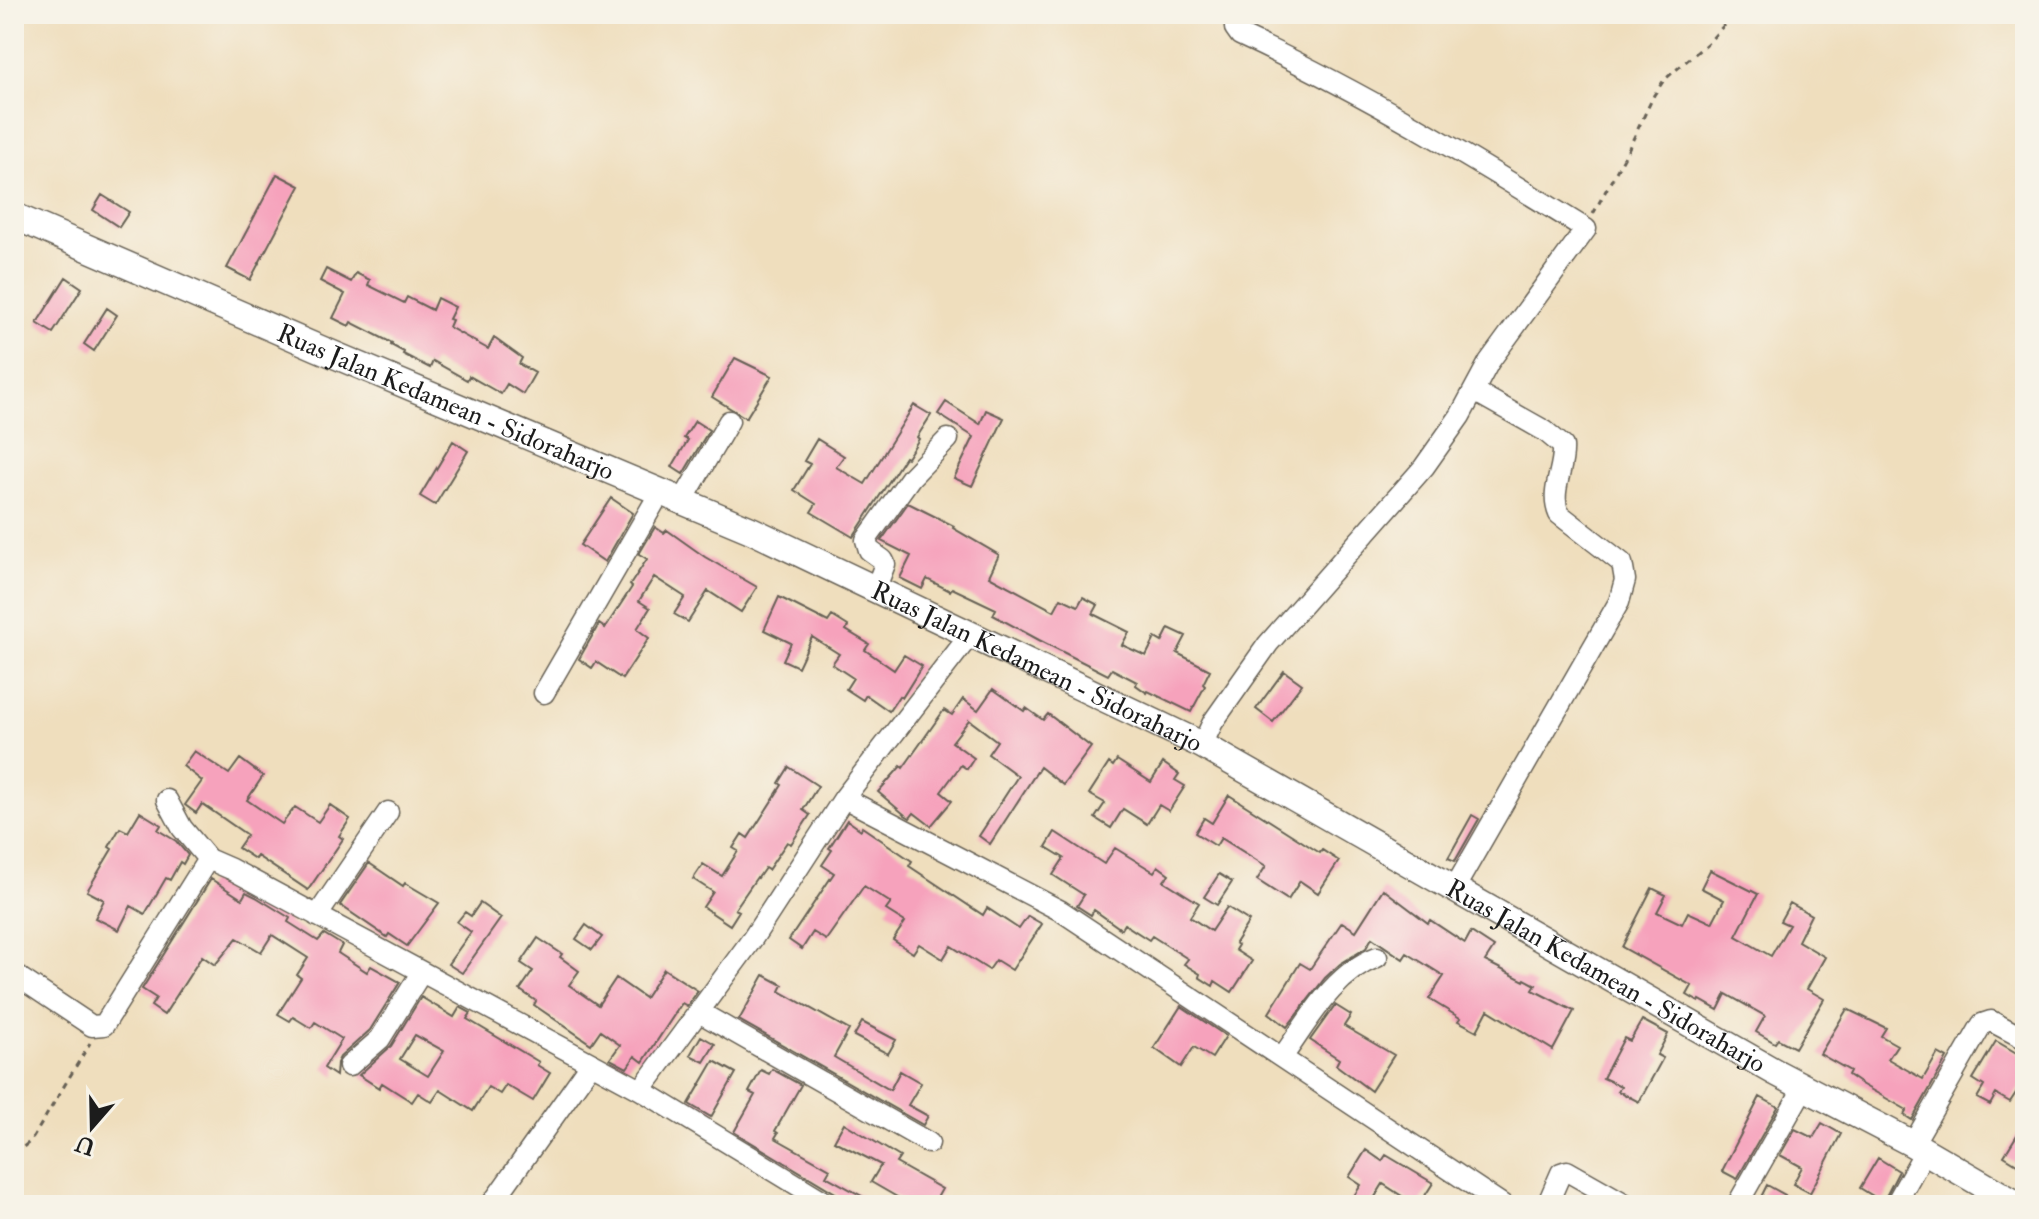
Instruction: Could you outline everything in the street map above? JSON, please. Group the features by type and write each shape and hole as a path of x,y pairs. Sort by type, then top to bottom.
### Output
{"main road":[{"name":"Ruas Jalan Kedamean - Sidoraharjo","path":"14,216 672,496 1202,745 2018,1205"}],"street":[{"path":"1202,745 1221,711 1268,644 1446,439 1489,362 1586,229 1454,147 1316,70 1240,35 1235,28 1237,14"},
{"path":"1454,889 1619,602 1625,580 1622,563 1559,514 1555,491 1564,457 1563,446 1545,431 1474,391"},
{"path":"544,693 672,496 729,421"},
{"path":"875,590 885,564 869,550 866,540 911,477 948,439"},
{"path":"641,1090 753,938 844,798 970,635"},
{"path":"844,798 1061,911 1503,1205"},
{"path":"167,800 182,828 208,859 641,1090 830,1205"},
{"path":"317,916 388,812"},
{"path":"14,974 92,1026 104,1025 208,859"},
{"path":"1283,1056 1344,976 1377,957"},
{"path":"349,1066 380,1039 421,973"},
{"path":"699,1012 929,1143"},
{"path":"1895,1205 1919,1148 1982,1024 1991,1021 2025,1039"},
{"path":"491,1205 591,1064"},
{"path":"1737,1205 1804,1087"},
{"path":"1547,1205 1561,1173 1567,1171 1627,1205"},
{"path":"1460,1205 1471,1186"}],"path":[{"path":"1586,229 1664,80 1709,42 1734,14"},
{"path":"14,1154 31,1141 99,1027"}],"building":[{"path":"277,174 300,186 250,280 227,268"},
{"path":"102,195 129,212 119,227 93,210"},
{"path":"326,269 351,282 356,273 370,280 368,285 404,303 407,297 432,310 437,298 455,307 449,327 488,349 494,338 522,358 519,364 535,373 523,394 507,384 501,394 433,361 430,368 403,354 392,343 351,322 349,326 333,318 345,294 320,281"},
{"path":"66,277 82,288 53,333 37,323"},
{"path":"107,308 117,315 94,351 84,344"},
{"path":"735,358 772,376 746,418 712,397"},
{"path":"946,402 980,424 986,410 1004,418 972,486 954,478 974,437 938,414"},
{"path":"914,405 931,415 907,458 853,537 811,512 816,504 794,490 810,464 804,461 817,439 844,456 836,467 865,484"},
{"path":"695,421 709,430 683,474 672,467"},
{"path":"453,441 468,451 435,505 420,496"},
{"path":"611,498 633,513 605,562 580,545"},
{"path":"908,503 954,526 999,555 989,576 1054,611 1061,598 1078,606 1083,597 1098,605 1093,614 1129,632 1122,645 1146,656 1155,638 1162,642 1169,628 1186,636 1177,653 1210,670 1191,712 1147,693 1136,685 1137,682 1112,669 1108,675 1039,640 993,615 996,609 952,588 950,591 927,579 922,589 900,578 911,556 881,541"},
{"path":"655,527 664,533 667,530 705,557 757,587 741,612 708,591 688,622 674,614 685,597 654,577 639,601 650,608 637,629 649,638 622,679 596,662 592,668 579,659 599,624 605,628 632,587 630,585 647,559 639,554"},
{"path":"779,597 828,622 832,616 848,626 846,630 869,644 865,650 894,670 904,655 922,666 902,698 899,696 889,711 866,695 863,700 846,689 853,678 832,664 839,654 812,637 798,667 783,660 791,643 764,630"},
{"path":"1284,671 1302,684 1273,722 1256,709"},
{"path":"993,689 1043,720 1048,714 1091,747 1063,785 1040,767 990,844 979,836 1018,776 988,754 997,741 969,720 952,742 974,758 967,769 961,765 941,792 952,801 931,826 914,813 910,818 905,815 878,792 901,766 903,768 944,710 952,715 963,699 978,710"},
{"path":"194,751 229,774 240,759 263,776 247,800 282,824 295,807 318,822 330,805 350,819 339,836 343,839 308,890 257,856 255,859 238,848 247,835 202,804 196,813 185,805 202,781 183,766"},
{"path":"1117,760 1151,782 1163,763 1179,774 1175,780 1185,786 1169,811 1159,805 1147,824 1123,809 1111,828 1095,818 1105,803 1089,794 1109,763 1113,766"},
{"path":"789,767 818,786 803,810 810,815 791,844 787,842 768,870 765,868 757,877 735,909 739,911 730,925 703,907 713,892 693,879 703,864 722,876 738,851 733,848 742,834 748,838 782,785 779,783"},
{"path":"1229,795 1320,853 1322,850 1339,861 1318,893 1300,881 1288,900 1257,880 1266,866 1221,838 1216,846 1195,833 1204,818 1212,823"},
{"path":"140,812 161,825 158,830 176,841 188,855 183,864 180,862 170,880 166,878 145,914 131,906 119,930 95,918 104,900 87,891 112,849 109,847 120,828 128,832"},
{"path":"1472,815 1479,819 1455,861 1448,858"},
{"path":"847,820 912,861 909,866 983,915 987,908 1019,929 1028,916 1042,924 1012,970 996,960 989,970 951,946 943,959 919,944 913,953 893,940 905,922 886,910 891,903 864,886 826,940 813,932 802,949 789,940 834,873 822,865"},
{"path":"1055,832 1104,864 1115,848 1154,872 1158,866 1169,874 1164,881 1199,903 1190,917 1211,931 1227,907 1249,921 1235,943 1238,945 1235,950 1252,961 1232,992 1215,981 1213,986 1199,977 1200,974 1184,964 1188,959 1152,936 1149,940 1124,924 1121,929 1094,910 1091,915 1077,906 1084,895 1053,875 1064,858 1046,847"},
{"path":"369,863 403,886 405,883 439,903 407,946 389,934 387,937 340,905"},
{"path":"1710,870 1758,894 1736,936 1771,956 1789,925 1780,921 1790,903 1811,915 1798,941 1825,957 1807,989 1824,999 1795,1048 1778,1039 1775,1043 1756,1032 1765,1016 1726,994 1718,1010 1699,1002 1687,995 1692,986 1622,947 1652,888 1666,895 1657,912 1682,924 1688,912 1712,923 1724,900 1701,888"},
{"path":"1219,874 1232,882 1217,905 1204,897"},
{"path":"211,879 242,899 246,892 256,897 290,918 288,922 318,941 324,934 342,945 338,953 367,972 371,966 400,982 370,1030 340,1057 336,1076 324,1068 342,1039 315,1022 311,1028 293,1017 290,1021 278,1014 301,978 297,975 308,958 272,935 261,952 237,938 215,965 202,956 164,1015 151,1006 156,998 142,989"},
{"path":"1383,889 1428,923 1430,920 1465,943 1471,932 1494,947 1485,961 1536,985 1533,990 1574,1011 1553,1050 1488,1010 1477,1031 1458,1021 1460,1018 1429,999 1444,976 1407,953 1403,959 1372,938 1366,948 1340,964 1325,978 1287,1027 1269,1013 1300,963 1310,969 1342,922 1356,931"},
{"path":"480,903 501,918 462,973 448,964 471,932 457,922 465,912 471,916"},
{"path":"586,925 602,937 592,950 576,939"},
{"path":"538,938 562,954 560,957 579,971 569,985 598,1005 616,978 645,998 664,969 698,991 687,1006 682,1003 643,1062 635,1056 627,1068 610,1059 620,1045 600,1031 591,1044 534,1005 536,1001 520,990 533,971 521,963"},
{"path":"764,975 783,985 780,991 849,1030 834,1057 890,1090 900,1071 921,1083 908,1105 928,1116 923,1125 739,1020"},
{"path":"421,997 454,1017 460,1007 471,1013 467,1019 539,1062 537,1065 550,1073 533,1101 506,1085 500,1094 488,1087 473,1111 440,1090 432,1102 418,1093 412,1102 382,1083 379,1088 359,1075 391,1046","holes":["415,1035 444,1051 428,1076 400,1059"]},
{"path":"1335,1005 1351,1015 1344,1026 1394,1055 1371,1091 1336,1065 1339,1059 1310,1040"},
{"path":"1181,1006 1226,1036 1212,1058 1194,1047 1181,1067 1154,1048"},
{"path":"1847,1009 1886,1028 1881,1036 1897,1045 1888,1059 1923,1079 1938,1053 1947,1058 1912,1120 1904,1115 1907,1110 1861,1084 1848,1075 1850,1071 1820,1054"},
{"path":"1642,1020 1668,1034 1657,1055 1663,1058 1639,1102 1618,1091 1621,1086 1603,1078 1624,1038 1630,1041"},
{"path":"862,1022 896,1040 888,1054 854,1036"},
{"path":"701,1036 715,1044 704,1062 690,1055"},
{"path":"1996,1041 2025,1058 2025,1079 2010,1102 1996,1094 1990,1105 1977,1098 1984,1086 1973,1079"},
{"path":"714,1061 736,1073 711,1117 689,1104"},
{"path":"772,1069 801,1085 775,1131 778,1133 775,1138 830,1169 826,1176 878,1205 843,1205 837,1194 734,1132 755,1095 749,1092 761,1070 769,1074"},
{"path":"1760,1097 1778,1107 1737,1179 1722,1171"},
{"path":"2025,1122 2025,1169 2004,1156"},
{"path":"844,1123 900,1157 896,1163 942,1189 933,1205 911,1205 871,1182 881,1165 834,1141"},
{"path":"1822,1123 1841,1134 1810,1193 1793,1184 1802,1167 1780,1155 1795,1129 1813,1138"},
{"path":"1366,1150 1382,1161 1386,1155 1433,1183 1419,1205 1404,1205 1408,1200 1383,1184 1370,1205 1348,1205 1361,1185 1349,1177"},
{"path":"1878,1158 1899,1171 1883,1202 1860,1188"},
{"path":"1767,1185 1785,1195 1780,1205 1757,1205"}]}
